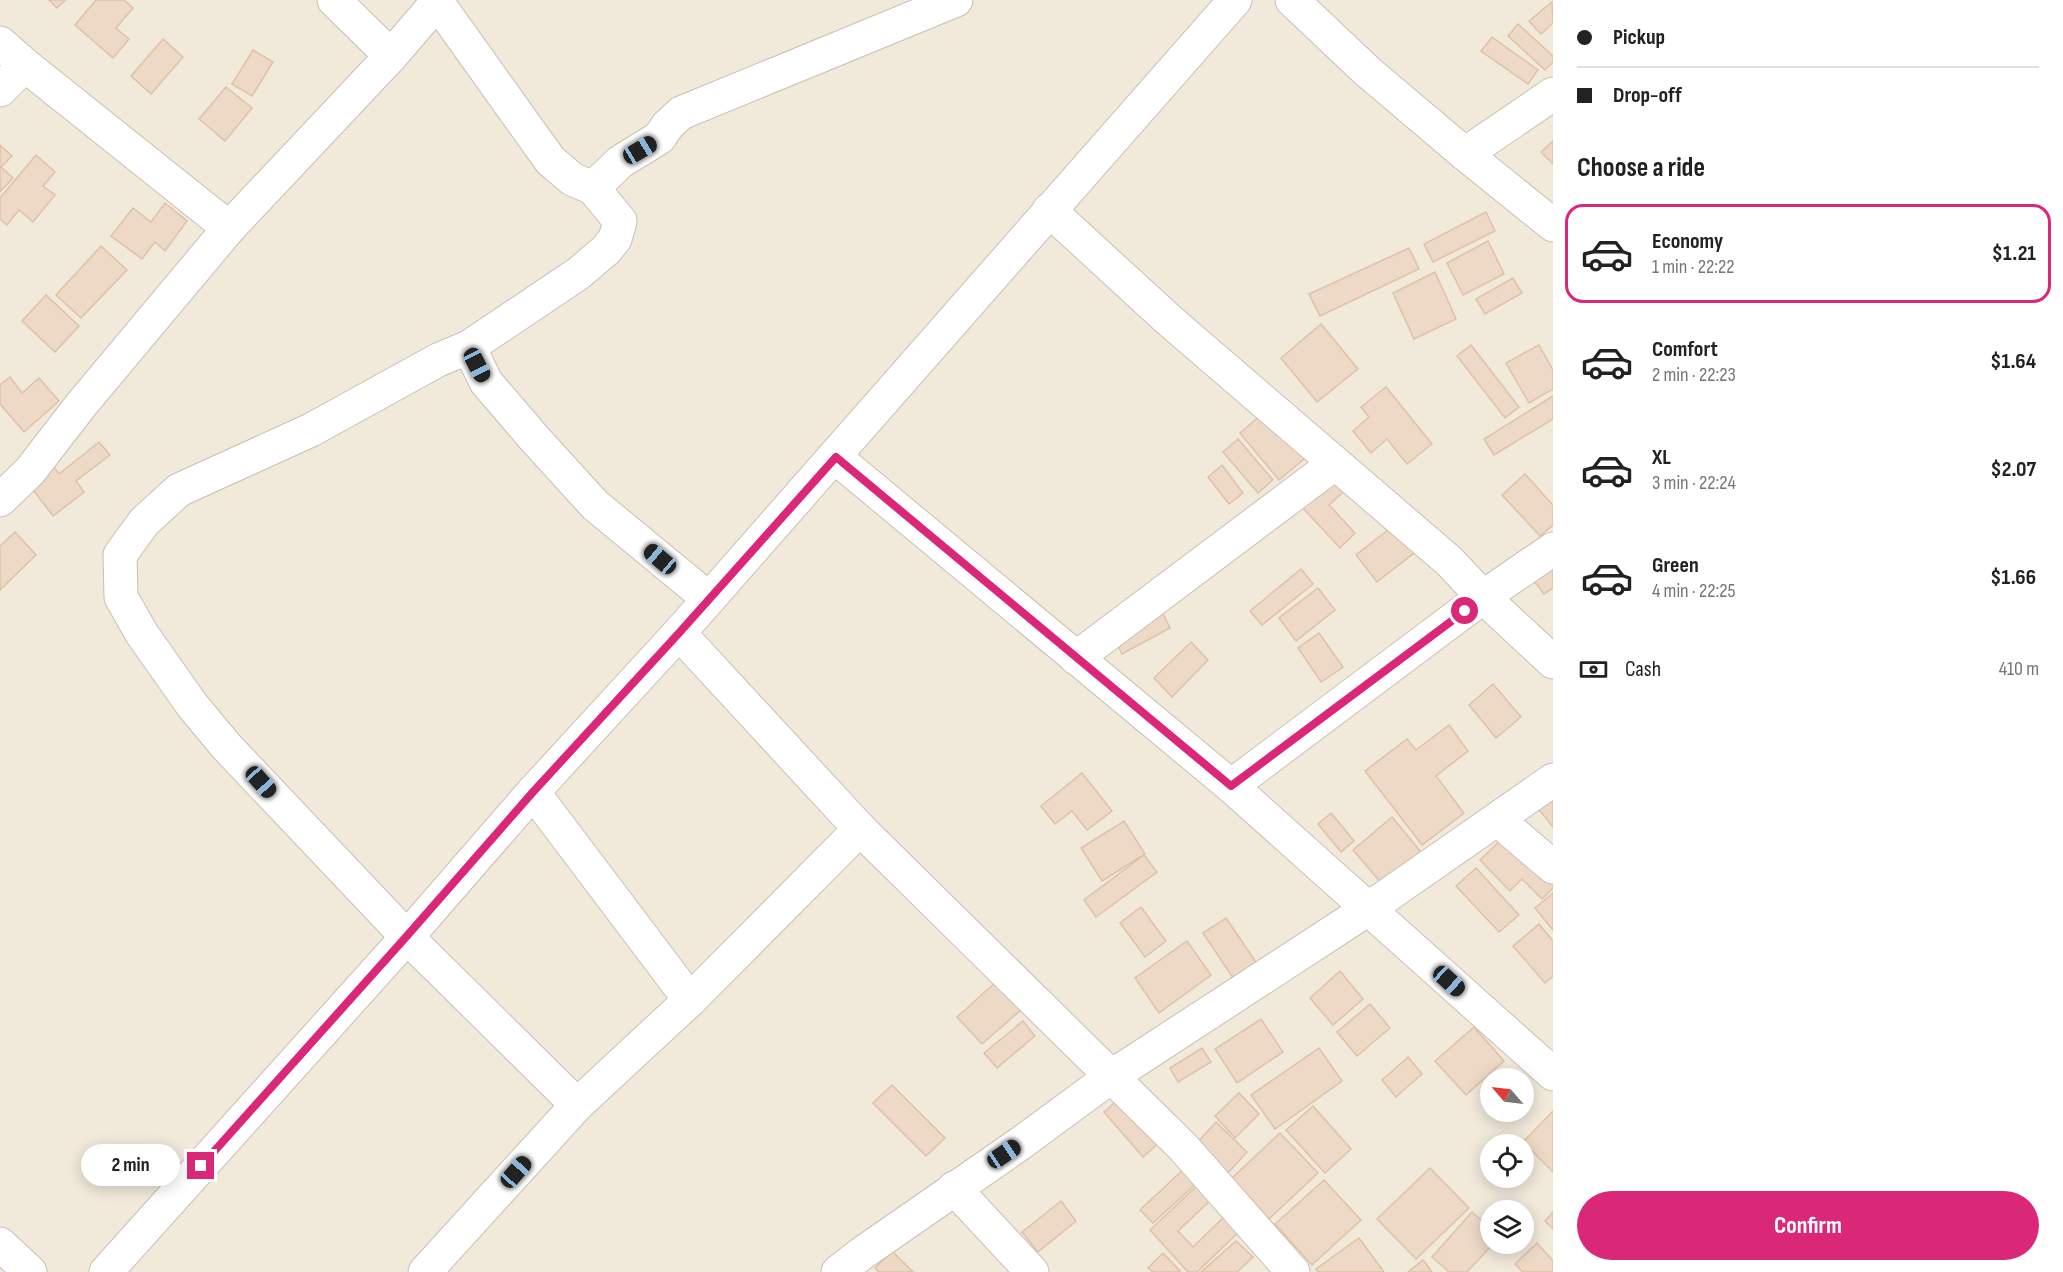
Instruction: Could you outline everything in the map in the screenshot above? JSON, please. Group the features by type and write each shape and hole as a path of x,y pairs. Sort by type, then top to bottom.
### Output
{"street":[{"path":"334,0 391,56"},
{"path":"593,188 620,162 659,138 668,125 681,113 956,0"},
{"path":"106,1272 533,792 836,457 1235,0"},
{"path":"1292,0 1367,71 1553,225"},
{"path":"0,500 30,471 81,405 229,228 391,56 438,1 550,160 572,179 593,188 620,221 615,239 606,250 579,273 469,347 438,360 311,430 180,490 144,522 120,555 121,597 142,634 192,705 226,746 406,937 577,1105"},
{"path":"0,43 229,228"},
{"path":"0,90 25,65"},
{"path":"1465,154 1553,94"},
{"path":"1050,210 1170,321 1449,561 1483,597 1553,662"},
{"path":"469,347 486,382 596,505 709,599"},
{"path":"836,457 1231,786 1553,1074"},
{"path":"1076,658 1334,464"},
{"path":"1231,786 1483,597 1553,549"},
{"path":"679,633 860,829 1183,1147 1293,1272"},
{"path":"838,1272 1112,1076 1368,909 1553,780"},
{"path":"533,792 690,1000"},
{"path":"1498,820 1553,867"},
{"path":"425,1272 577,1105 690,1000 860,829"},
{"path":"954,1188 1032,1272"},
{"path":"0,1244 30,1272"}],"shaded area":[{"path":"0,0 1553,0 1553,1272 0,1272"}],"building":[{"path":"49,0 65,0 57,8"},
{"path":"96,0 124,0 133,8 116,28 129,39 113,58 75,25"},
{"path":"1552,2 1553,23 1541,34 1529,21"},
{"path":"1518,24 1553,56 1553,62 1545,70 1508,36"},
{"path":"1492,37 1538,70 1528,84 1481,51"},
{"path":"163,39 183,57 151,94 131,76"},
{"path":"253,50 273,62 252,96 232,84"},
{"path":"226,87 252,108 225,141 199,119"},
{"path":"1553,141 1553,164 1541,152"},
{"path":"0,145 12,156 1,167 13,178 0,192"},
{"path":"36,155 55,172 43,186 55,195 33,222 19,210 7,225 0,219 0,198"},
{"path":"165,203 187,221 165,251 155,242 142,259 111,236 133,208 151,222"},
{"path":"1486,212 1495,231 1433,262 1424,244"},
{"path":"1488,241 1504,274 1463,295 1447,263"},
{"path":"101,246 127,270 81,318 56,295"},
{"path":"1409,248 1419,269 1320,316 1309,294"},
{"path":"1435,272 1456,319 1414,339 1393,293"},
{"path":"1513,278 1522,293 1485,314 1476,299"},
{"path":"46,295 79,326 55,352 22,321"},
{"path":"1321,324 1358,369 1317,402 1281,358"},
{"path":"1471,345 1519,407 1505,418 1457,356"},
{"path":"1539,345 1553,370 1553,389 1529,403 1506,363"},
{"path":"10,377 22,393 39,378 59,401 24,432 0,404 0,385"},
{"path":"1386,387 1432,444 1407,464 1387,439 1371,453 1353,431 1369,417 1361,407"},
{"path":"1553,396 1553,419 1494,455 1484,439"},
{"path":"1269,408 1309,455 1279,480 1240,433"},
{"path":"1238,439 1273,480 1258,493 1223,452"},
{"path":"99,442 110,455 76,481 84,492 53,516 30,486 54,467 59,474"},
{"path":"1222,465 1243,493 1229,504 1208,477"},
{"path":"1338,469 1352,484 1329,505 1355,533 1340,548 1300,505"},
{"path":"1525,474 1553,505 1553,525 1540,536 1502,495"},
{"path":"1398,522 1419,549 1377,582 1356,555"},
{"path":"15,532 36,555 0,590 0,546"},
{"path":"1553,559 1553,588 1544,594 1531,577"},
{"path":"1301,569 1313,584 1262,625 1250,611"},
{"path":"1318,588 1335,610 1296,641 1279,618"},
{"path":"1161,610 1170,628 1122,654 1113,636"},
{"path":"1319,633 1343,667 1321,682 1298,648"},
{"path":"1191,642 1208,660 1172,697 1154,678"},
{"path":"1493,684 1521,717 1496,738 1469,705"},
{"path":"1449,725 1468,751 1436,776 1464,813 1422,845 1365,771 1407,739 1416,750"},
{"path":"1082,773 1112,811 1087,830 1072,811 1055,824 1041,806"},
{"path":"1553,793 1553,827 1536,806"},
{"path":"1331,813 1354,841 1341,852 1318,824"},
{"path":"1392,817 1421,852 1382,884 1353,850"},
{"path":"1124,821 1145,854 1102,881 1081,848"},
{"path":"1504,837 1553,881 1553,888 1542,899 1522,879 1510,891 1480,860"},
{"path":"1144,855 1157,872 1096,917 1084,900"},
{"path":"1476,868 1519,915 1499,932 1456,886"},
{"path":"1553,893 1553,930 1535,908"},
{"path":"1141,907 1166,941 1145,957 1120,923"},
{"path":"1226,918 1256,962 1233,978 1203,933"},
{"path":"1539,924 1553,941 1553,976 1545,983 1513,946"},
{"path":"1187,941 1211,975 1159,1013 1135,978"},
{"path":"1340,971 1363,999 1333,1025 1310,998"},
{"path":"997,981 1022,1009 982,1044 957,1017"},
{"path":"1370,1004 1390,1028 1357,1056 1337,1032"},
{"path":"1261,1019 1283,1052 1237,1083 1215,1049"},
{"path":"1023,1021 1035,1036 997,1068 984,1053"},
{"path":"1474,1027 1504,1061 1496,1068 1480,1068 1480,1082 1466,1095 1435,1061"},
{"path":"1202,1048 1211,1062 1178,1082 1170,1068"},
{"path":"1319,1048 1342,1081 1275,1129 1251,1095"},
{"path":"1408,1057 1422,1074 1396,1097 1382,1080"},
{"path":"892,1085 945,1138 926,1156 873,1103"},
{"path":"1239,1093 1259,1114 1235,1138 1215,1116"},
{"path":"1121,1097 1160,1142 1143,1157 1104,1112"},
{"path":"1313,1106 1351,1149 1325,1173 1286,1130"},
{"path":"1553,1111 1553,1172 1534,1153 1534,1134 1531,1134"},
{"path":"1216,1122 1247,1152 1226,1175 1195,1145"},
{"path":"1280,1133 1318,1173 1269,1219 1232,1178"},
{"path":"1187,1166 1199,1181 1153,1223 1140,1210"},
{"path":"1430,1168 1469,1208 1416,1259 1377,1219"},
{"path":"1324,1180 1361,1220 1312,1265 1275,1224"},
{"path":"1201,1182 1215,1196 1178,1231 1193,1247 1228,1213 1243,1228 1197,1272 1188,1272 1150,1230"},
{"path":"1061,1201 1076,1221 1038,1252 1022,1232"},
{"path":"1472,1212 1480,1219 1480,1254 1484,1254 1467,1272 1449,1272 1432,1257"},
{"path":"1553,1212 1553,1229 1545,1221"},
{"path":"1359,1238 1384,1272 1318,1272 1316,1269"},
{"path":"1236,1241 1253,1257 1237,1272 1201,1272"},
{"path":"1537,1243 1553,1261 1553,1272 1523,1272 1515,1264 1525,1254 1534,1254 1534,1246"},
{"path":"892,1251 913,1272 879,1272 875,1268"},
{"path":"1163,1253 1181,1272 1153,1272 1148,1268"},
{"path":"1423,1260 1432,1272 1408,1272"}],"route":[{"path":"201,1166 533,792 836,457 1231,786 1465,611"}]}
